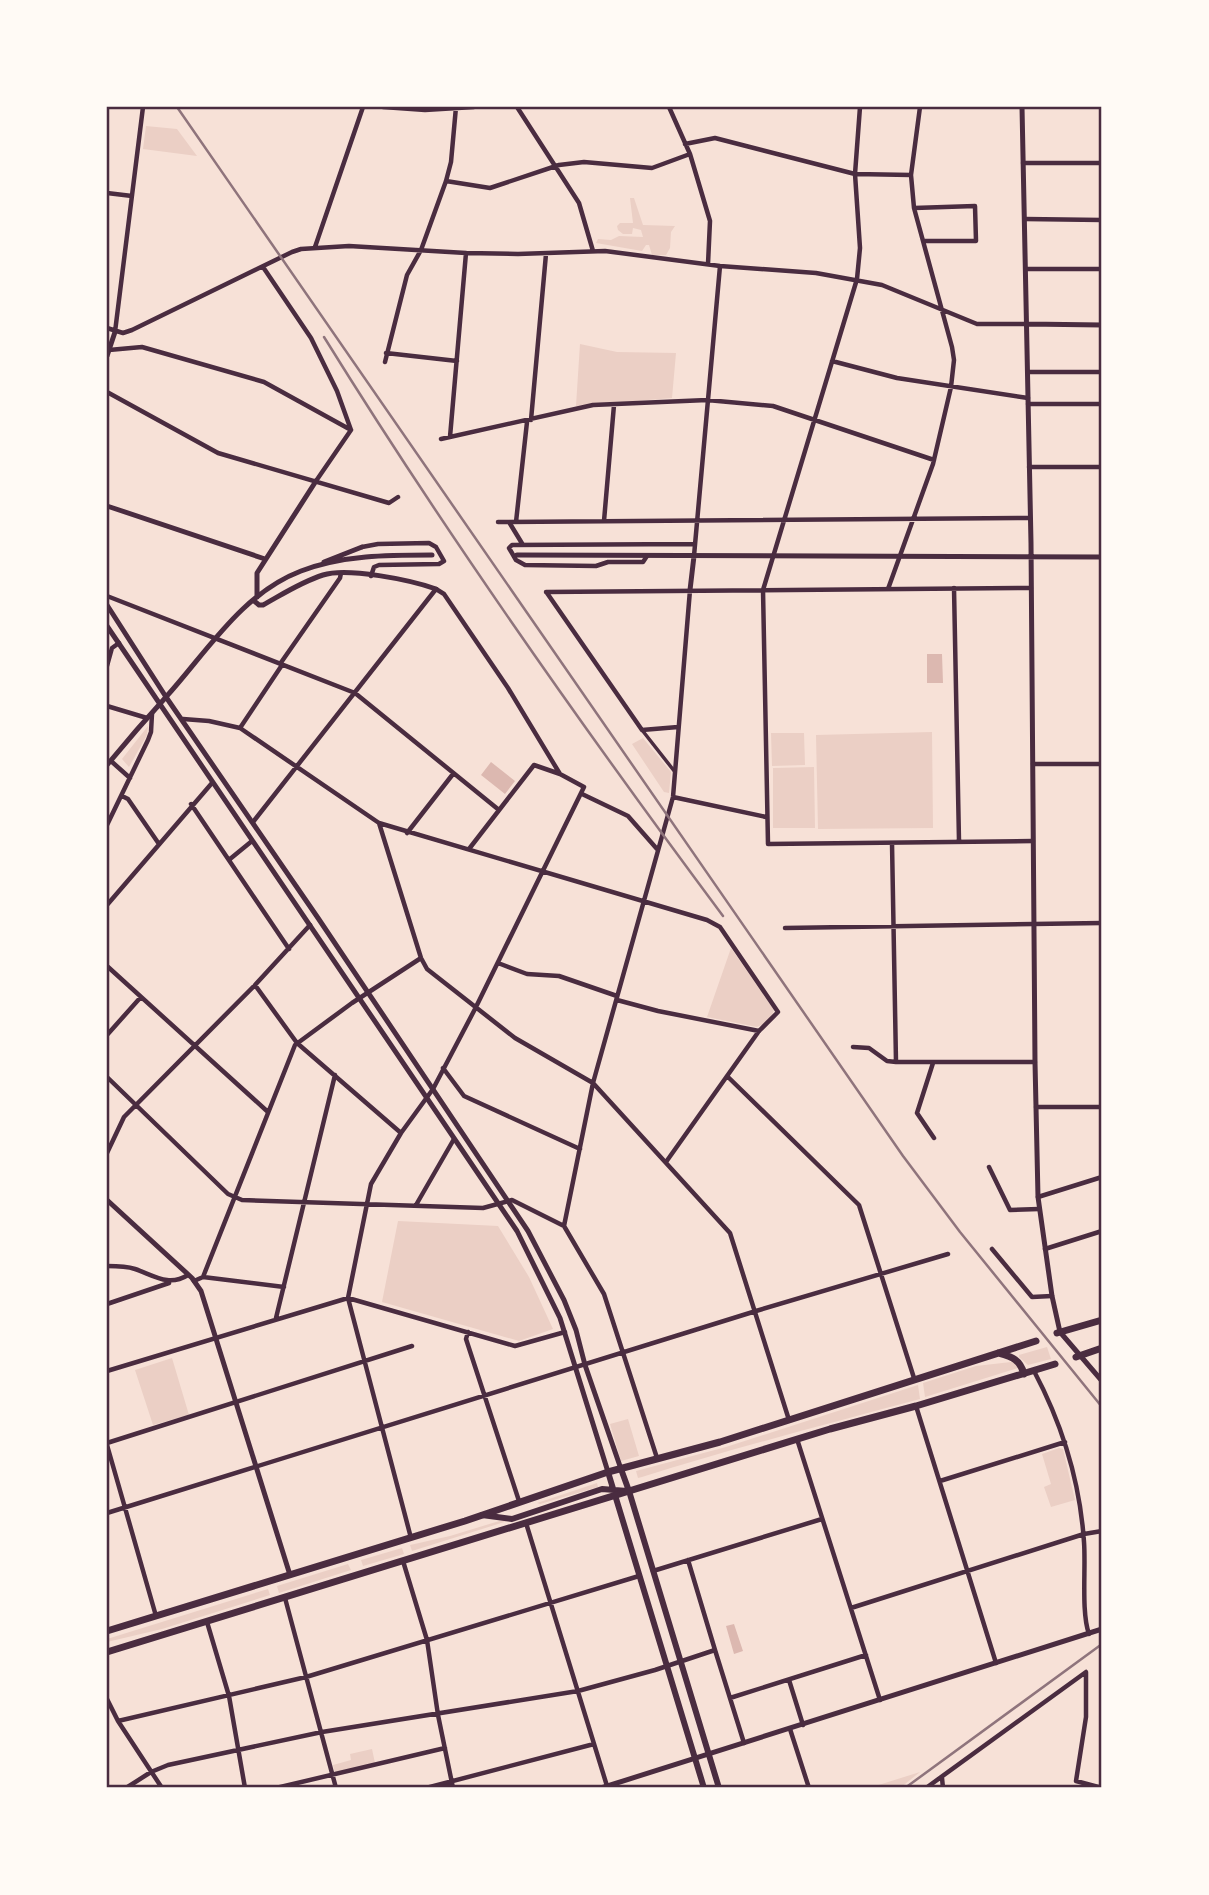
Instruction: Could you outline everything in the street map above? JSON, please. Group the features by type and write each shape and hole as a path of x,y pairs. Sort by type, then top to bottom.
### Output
{"highway":[{"path":"1059,1333 1102,1320"},
{"path":"107,1631 482,1516 608,1472 789,1421 914,1378 1036,1341"},
{"path":"1079,1356 1102,1348"},
{"path":"998,1352 1016,1358 1024,1374"},
{"path":"107,1653 526,1523 614,1493 629,1491 1055,1364"}],"main road":[{"path":"621,1469 680,1661 702,1757 704,1788"},
{"path":"608,1472 666,1665 702,1757 719,1788"},
{"path":"482,1516 512,1519 602,1489 614,1493"}],"street":[{"path":"143,107 115,332 108,353 142,347 264,382 351,430"},
{"path":"316,247 363,107"},
{"path":"383,107 425,110 474,107"},
{"path":"385,362 407,275 421,250 446,181 451,162 456,107"},
{"path":"517,107 579,203 593,251"},
{"path":"669,107 690,154 710,221 708,264"},
{"path":"860,107 855,174 860,248 857,279 763,590 768,844 1033,841"},
{"path":"888,589 934,460 951,387 954,354 914,208 911,175 920,107"},
{"path":"1022,107 1028,372 1038,1198 1059,1333 1102,1381"},
{"path":"685,144 715,138 855,174 911,175"},
{"path":"446,181 490,188 554,166 584,162 652,168 690,154"},
{"path":"1023,163 1102,163"},
{"path":"107,193 132,196"},
{"path":"914,208 975,206 976,241 923,242"},
{"path":"1025,219 1102,220"},
{"path":"107,328 123,333 132,330 292,252 316,247 349,246 466,253 546,254 605,251 720,266 783,269 882,285 977,324 1102,325"},
{"path":"450,437 466,253"},
{"path":"516,522 546,254"},
{"path":"564,1226 593,1083 673,797 720,266"},
{"path":"263,267 311,338 337,391 351,430"},
{"path":"1026,269 1102,269"},
{"path":"386,353 457,361"},
{"path":"832,361 897,378 1028,401 1102,404"},
{"path":"1028,372 1102,372"},
{"path":"107,392 218,453 389,503 398,497"},
{"path":"441,439 593,405 707,400 773,406 934,460"},
{"path":"604,521 614,404"},
{"path":"351,430 265,559 255,579 255,598 260,605 307,581 341,573 421,584 436,589 444,594 508,688 560,774"},
{"path":"1029,467 1102,467"},
{"path":"107,506 265,559"},
{"path":"498,522 546,519 604,521 1030,518"},
{"path":"509,522 524,545"},
{"path":"130,778 109,763 215,638 255,598 281,580 362,547 377,544 429,543 436,547 444,561 439,565 379,565 374,567 371,576"},
{"path":"647,556 643,562 608,562 596,566 525,565 516,561 509,548 512,545 694,544"},
{"path":"315,566 375,555 432,555"},
{"path":"517,555 1102,557"},
{"path":"240,728 341,573"},
{"path":"954,588 959,841"},
{"path":"675,772 642,730 546,592 1031,588"},
{"path":"244,829 253,822 298,767 436,589"},
{"path":"107,596 355,693 499,810"},
{"path":"107,605 166,697 508,1200 542,1255 576,1330 621,1469"},
{"path":"107,626 498,1202 527,1249 565,1332 608,1472"},
{"path":"107,666 113,648 119,643"},
{"path":"107,706 149,715"},
{"path":"107,825 151,732 149,715"},
{"path":"183,719 240,728 379,823 707,920 720,927 777,1008 776,1015 759,1031 666,1162"},
{"path":"642,730 678,727"},
{"path":"1033,764 1102,764"},
{"path":"411,1538 348,1298 367,1204 375,1175 401,1133 433,1090 584,789 560,774 534,765 469,849"},
{"path":"407,832 453,774"},
{"path":"107,905 191,804 212,783"},
{"path":"582,794 628,816 657,849"},
{"path":"122,796 128,799 159,844"},
{"path":"673,797 766,817"},
{"path":"191,804 289,949"},
{"path":"379,823 421,958 431,973 524,1045 593,1083 730,1233 789,1421"},
{"path":"230,859 252,841"},
{"path":"892,843 896,1062"},
{"path":"785,928 1102,923"},
{"path":"107,1153 121,1122 136,1104 255,985 310,925"},
{"path":"203,1277 298,1042 421,958"},
{"path":"498,963 527,974 559,976 617,998 675,1014 759,1031"},
{"path":"107,966 268,1112"},
{"path":"255,985 298,1042 401,1133"},
{"path":"107,1035 140,998"},
{"path":"853,1046 869,1048 887,1061 896,1062 1035,1062"},
{"path":"933,1063 917,1113 934,1138"},
{"path":"443,1068 464,1096 580,1149"},
{"path":"276,1318 335,1075"},
{"path":"727,1076 859,1205 914,1378"},
{"path":"107,1077 228,1194 242,1200 482,1208 508,1200 518,1202 564,1226 604,1294 657,1458"},
{"path":"1035,1107 1102,1107"},
{"path":"416,1205 454,1139"},
{"path":"989,1167 1010,1210 1039,1209"},
{"path":"1038,1198 1102,1177"},
{"path":"107,1200 188,1275 201,1291 289,1576"},
{"path":"1045,1249 1102,1231"},
{"path":"992,1249 1032,1297 1052,1296"},
{"path":"107,1513 948,1254"},
{"path":"107,1266 125,1267 173,1282"},
{"path":"107,1304 188,1275"},
{"path":"194,1281 203,1277 284,1287"},
{"path":"107,1371 348,1298 516,1346 565,1332"},
{"path":"468,1332 466,1339 519,1501"},
{"path":"156,1616 107,1444 412,1346"},
{"path":"1034,1371 1065,1442 1073,1472 1084,1534 1084,1619 1089,1634"},
{"path":"916,1406 996,1663"},
{"path":"797,1439 881,1700"},
{"path":"940,1481 1065,1442"},
{"path":"653,1571 822,1519"},
{"path":"526,1523 594,1744 604,1787 1102,1629"},
{"path":"851,1608 1084,1534 1102,1531"},
{"path":"688,1560 744,1744"},
{"path":"403,1561 427,1640 438,1715 453,1788"},
{"path":"117,1721 306,1677 639,1576"},
{"path":"285,1598 336,1788"},
{"path":"207,1622 229,1696 246,1788"},
{"path":"126,1788 167,1765 322,1732 578,1691 715,1650"},
{"path":"730,1698 866,1655"},
{"path":"926,1788 1086,1672 1086,1717 1076,1781 1102,1787"},
{"path":"789,1680 803,1725"},
{"path":"107,1699 117,1721 162,1788"},
{"path":"790,1729 809,1788"},
{"path":"426,1788 594,1744"},
{"path":"276,1788 445,1748"},
{"path":"942,1777 943,1788"}],"shaded area":[{"path":"146,126 177,129 197,156 143,149"},
{"path":"630,198 634,198 643,225 675,226 666,255 652,255 649,245 642,251 596,243 598,239 611,240 619,236 643,237 641,230 633,228 632,234 623,234 618,230 620,223 633,223"},
{"path":"580,344 617,352 676,353 672,398 576,406"},
{"path":"927,654 942,654 943,683 927,683"},
{"path":"148,726 147,735 129,767 122,759"},
{"path":"932,732 933,828 818,829 816,735"},
{"path":"771,733 804,733 805,765 772,766"},
{"path":"643,738 671,772 669,793 664,792 632,744"},
{"path":"491,762 515,781 505,794 481,775"},
{"path":"814,767 815,828 773,828 773,768"},
{"path":"731,948 774,1010 767,1021 757,1027 707,1017"},
{"path":"398,1221 498,1226 529,1277 553,1329 519,1341 382,1302"},
{"path":"1047,1347 1051,1359 1028,1365 1019,1357 1019,1355"},
{"path":"172,1358 189,1415 153,1425 135,1370"},
{"path":"1016,1363 1018,1368 925,1397 923,1383 976,1366"},
{"path":"918,1385 920,1399 638,1478 636,1471 726,1447"},
{"path":"628,1419 639,1456 621,1461 610,1424"},
{"path":"1063,1449 1075,1500 1051,1507 1044,1487 1051,1484 1042,1454"},
{"path":"597,1483 598,1487 537,1503"},
{"path":"600,1492 412,1551 410,1545 450,1536"},
{"path":"402,1548 404,1554 363,1566 361,1560"},
{"path":"348,1564 351,1570 279,1593 277,1586"},
{"path":"268,1589 270,1595 162,1629 107,1642 107,1639"},
{"path":"734,1624 743,1651 734,1654 726,1626"},
{"path":"372,1749 375,1763 335,1773 333,1765 351,1760 350,1754"},
{"path":"920,1772 900,1788 869,1788"}],"railway":[{"path":"177,107 903,1156 960,1232 1102,1407"},
{"path":"324,337 419,485 518,631 723,916"},
{"path":"905,1788 1102,1644"}]}
